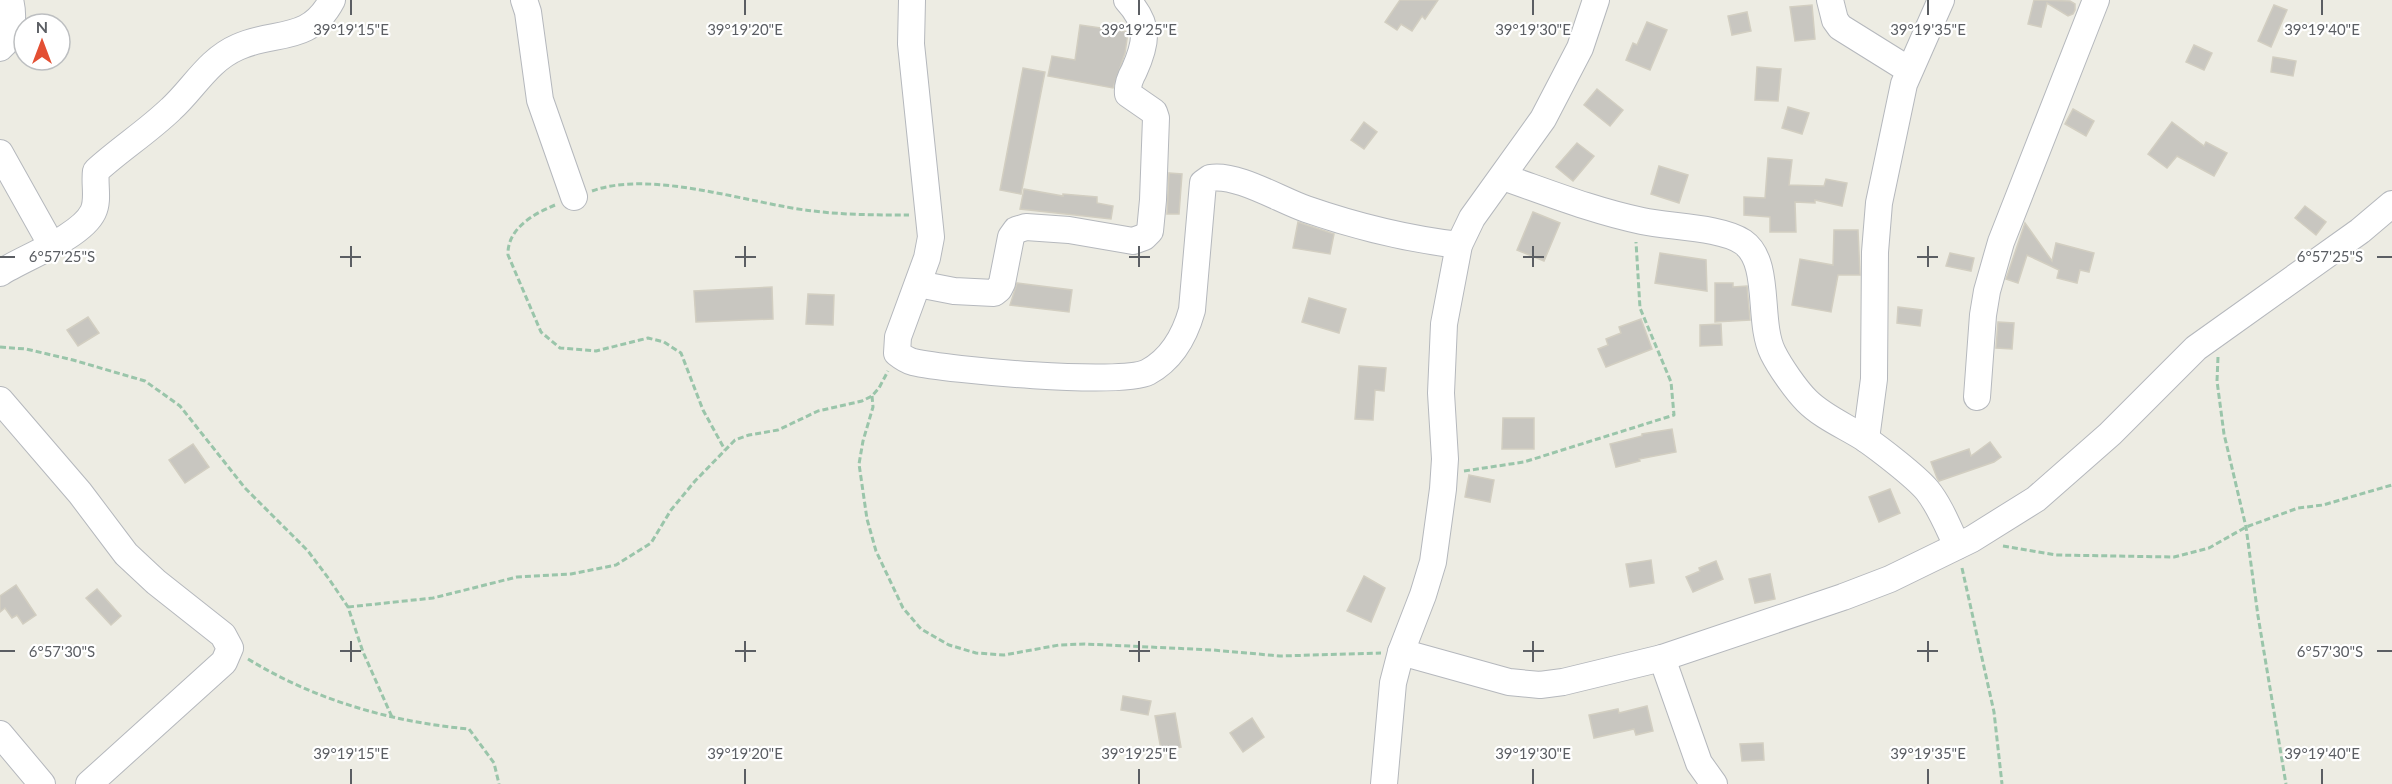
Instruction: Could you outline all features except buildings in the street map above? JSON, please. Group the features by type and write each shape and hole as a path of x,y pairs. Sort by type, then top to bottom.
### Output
{"street":[{"path":"0,48 4,46 12,30 10,0"},
{"path":"0,273 52,246 79,227 93,213 96,201 94,182 96,171 172,108 217,58 238,46 301,32 318,20 332,0"},
{"path":"524,0 528,12 540,100 574,197"},
{"path":"912,0 911,44 931,237 918,284 900,327 897,353 912,362 1035,374 1116,378 1148,372 1168,356 1186,330 1192,310 1203,183 1210,178 1230,179 1306,209 1419,240 1459,244"},
{"path":"918,284 954,291 994,292 1002,284 1011,237 1016,230 1026,227 1069,230 1133,241 1144,237 1150,231 1156,118 1154,112 1128,94 1128,83 1142,52 1145,37 1141,19 1127,0"},
{"path":"1384,784 1393,683 1401,652 1433,562 1446,459 1441,393 1444,324 1459,244 1472,218 1543,119 1580,48 1596,0"},
{"path":"1830,0 1835,20 1840,27 1909,70"},
{"path":"1866,439 1874,379 1875,252 1879,202 1896,114 1909,70 1941,0"},
{"path":"1977,397 1983,315 1987,291 2001,242 2096,0"},
{"path":"0,153 52,246"},
{"path":"1503,177 1598,210 1729,236 1739,239 1752,249 1760,272 1765,326 1773,354 1806,400 1866,439 1927,490 1965,542"},
{"path":"1401,652 1509,682 1540,685 1563,682 1662,658 1890,579 1965,542 2036,499 2110,434 2189,354 2360,231 2392,204"},
{"path":"0,400 80,493 126,554 156,582 223,635 230,648 224,662 89,784"},
{"path":"1662,658 1699,763 1714,784"},
{"path":"0,734 42,784"}],"path":[{"path":"724,450 703,410 681,353 673,346 648,338 596,351 560,348 542,332 508,255 508,242 515,230 542,211 574,197 597,189 631,185 670,185 814,211 929,216"},
{"path":"1444,473 1524,462 1674,415 1671,382 1640,308 1635,219"},
{"path":"2219,331 2217,381 2224,434 2246,527 2258,616 2286,784"},
{"path":"0,347 26,349 146,381 180,406 245,488 308,551 348,607 363,652 392,717"},
{"path":"348,607 433,598 517,577 571,574 616,565 651,543 671,510 695,481 735,440 778,430 818,411 862,401 872,396 879,388 897,353"},
{"path":"872,396 873,407 859,464 867,519 876,551 903,608 921,629 949,645 976,653 1004,655 1059,645 1085,644 1213,650 1280,656 1401,652"},
{"path":"2002,784 1994,712 1965,542 2056,555 2174,557 2209,548 2246,527 2298,508 2323,505 2392,485"},
{"path":"230,648 268,672 303,689 359,709 429,725 469,729 494,763 499,784"}]}
